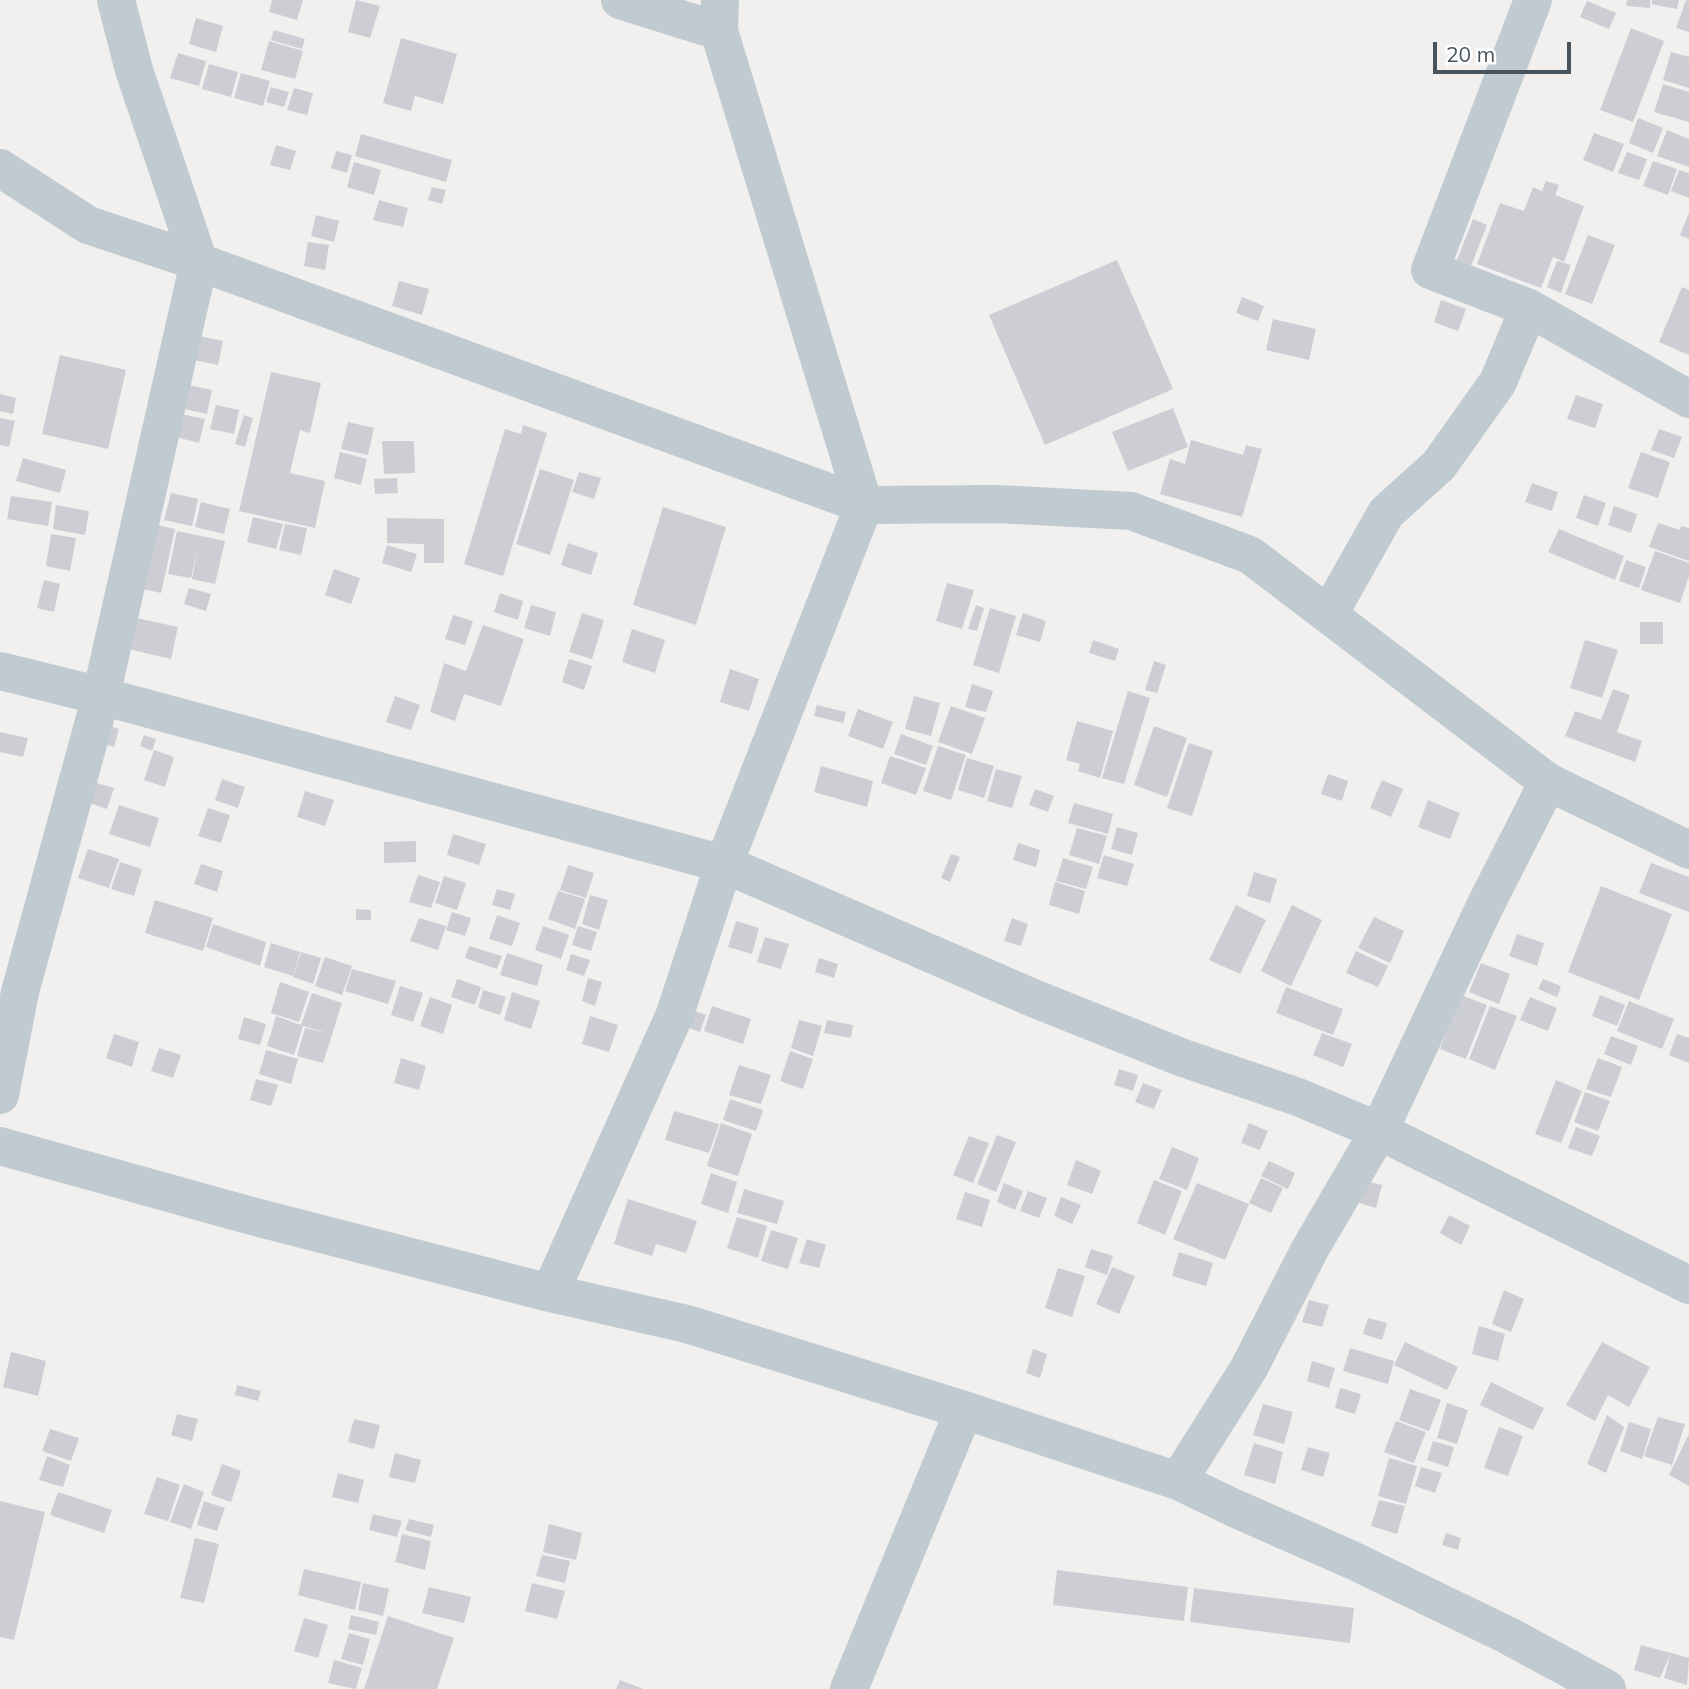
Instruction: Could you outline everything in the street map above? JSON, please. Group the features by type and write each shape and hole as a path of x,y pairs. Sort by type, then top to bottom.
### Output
{"street":[{"path":"0,1095 20,992 101,696 200,262 134,70 116,0"},
{"path":"550,1293 675,1014 724,864 864,505 720,16 620,0"},
{"path":"1533,0 1430,270 1530,308 1689,399"},
{"path":"0,168 88,225 200,262 864,505 997,504 1131,511 1250,555 1548,782 1689,850"},
{"path":"1329,614 1386,513 1439,465 1498,382 1530,308"},
{"path":"0,671 724,864 1033,998 1183,1058 1298,1097 1378,1131 1689,1284"},
{"path":"1178,1481 1249,1368 1310,1249 1378,1131 1486,904 1548,782"},
{"path":"0,1146 550,1293 687,1324 964,1410 1178,1481 1352,1560 1507,1635 1607,1689"},
{"path":"849,1689 964,1410"}],"building":[{"path":"272,0 303,0 297,20 269,12"},
{"path":"356,0 380,6 370,38 348,32"},
{"path":"1627,0 1650,0 1650,8 1626,6"},
{"path":"1652,0 1679,0 1677,9 1651,4"},
{"path":"1686,0 1689,1 1689,32 1676,28"},
{"path":"1587,1 1616,13 1609,29 1580,17"},
{"path":"196,18 223,26 216,52 189,44"},
{"path":"1631,28 1664,41 1633,122 1600,110"},
{"path":"274,30 305,39 302,49 271,40"},
{"path":"401,38 457,54 443,104 415,96 411,111 383,103"},
{"path":"269,41 303,51 295,79 261,70"},
{"path":"1671,52 1689,57 1689,88 1663,80"},
{"path":"178,53 206,61 199,86 170,78"},
{"path":"209,64 238,72 231,97 202,89"},
{"path":"241,73 270,81 263,106 234,98"},
{"path":"1663,84 1689,92 1689,122 1654,112"},
{"path":"271,87 289,92 284,107 266,102"},
{"path":"294,88 313,93 307,115 287,110"},
{"path":"1638,118 1663,128 1653,153 1629,143"},
{"path":"1667,130 1689,139 1689,167 1657,156"},
{"path":"1594,133 1624,144 1613,172 1583,160"},
{"path":"361,134 452,160 446,182 355,156"},
{"path":"276,145 296,151 290,170 270,165"},
{"path":"336,151 352,155 347,173 331,168"},
{"path":"1627,152 1647,159 1639,180 1618,173"},
{"path":"1653,161 1677,169 1668,195 1643,186"},
{"path":"354,162 381,170 374,195 347,187"},
{"path":"1679,170 1689,173 1689,198 1671,191"},
{"path":"1546,181 1559,185 1555,195 1584,206 1564,262 1553,257 1541,288 1477,264 1500,203 1524,211 1533,187 1542,191"},
{"path":"432,187 446,190 442,204 428,200"},
{"path":"379,200 408,208 403,227 373,220"},
{"path":"1689,213 1689,239 1680,235"},
{"path":"316,215 339,221 334,242 311,236"},
{"path":"1473,219 1487,225 1471,266 1457,260"},
{"path":"1588,235 1615,245 1592,304 1565,294"},
{"path":"308,242 329,245 325,270 304,266"},
{"path":"1117,260 1173,389 1045,445 989,315"},
{"path":"1557,261 1571,265 1561,293 1547,287"},
{"path":"399,281 429,289 422,315 392,306"},
{"path":"1682,287 1689,290 1689,355 1659,342"},
{"path":"1242,297 1264,306 1258,321 1236,313"},
{"path":"1441,300 1466,309 1458,331 1434,322"},
{"path":"1273,319 1316,329 1309,360 1266,350"},
{"path":"199,336 223,341 218,365 194,360"},
{"path":"60,355 126,370 108,449 42,434"},
{"path":"271,372 321,383 310,433 300,430 290,473 325,481 315,528 239,511"},
{"path":"189,385 212,390 207,414 184,409"},
{"path":"0,394 16,398 13,414 0,411"},
{"path":"1576,395 1603,404 1595,428 1567,419"},
{"path":"216,405 239,410 234,434 210,429"},
{"path":"1173,408 1188,447 1128,471 1112,432"},
{"path":"181,414 205,419 199,443 176,437"},
{"path":"244,415 253,418 245,447 235,444"},
{"path":"0,418 15,421 9,447 0,445"},
{"path":"348,422 374,428 368,455 341,449"},
{"path":"523,425 547,433 503,576 464,564 505,429 521,434"},
{"path":"1659,429 1682,437 1674,458 1651,450"},
{"path":"1191,440 1243,455 1246,445 1262,449 1242,517 1160,494 1170,459 1185,464"},
{"path":"382,441 414,441 415,473 384,474"},
{"path":"340,452 367,459 361,485 334,478"},
{"path":"1641,452 1670,462 1658,498 1628,488"},
{"path":"23,458 66,470 60,493 16,481"},
{"path":"540,469 574,480 550,555 516,544"},
{"path":"579,472 601,478 594,499 572,492"},
{"path":"397,478 398,493 375,494 374,479"},
{"path":"1532,483 1558,492 1552,511 1525,502"},
{"path":"171,493 198,499 192,526 164,520"},
{"path":"1584,495 1606,503 1598,526 1576,518"},
{"path":"11,496 52,502 48,526 7,519"},
{"path":"201,502 230,509 224,534 195,527"},
{"path":"56,505 89,511 85,535 53,529"},
{"path":"1614,506 1637,514 1631,533 1608,525"},
{"path":"663,507 726,527 696,625 633,605"},
{"path":"253,517 283,524 276,549 247,542"},
{"path":"387,518 444,519 444,563 424,563 424,544 387,543"},
{"path":"1658,523 1680,530 1681,526 1689,528 1689,561 1649,547"},
{"path":"152,524 175,529 161,593 138,588"},
{"path":"285,524 307,528 301,555 279,550"},
{"path":"1559,529 1624,556 1615,580 1548,552"},
{"path":"177,531 225,541 215,584 192,579 198,546 191,578 168,574"},
{"path":"51,534 76,538 70,571 46,566"},
{"path":"568,543 598,553 591,575 561,565"},
{"path":"387,545 417,554 411,572 382,563"},
{"path":"1655,551 1689,563 1689,576 1680,603 1641,590"},
{"path":"1626,560 1646,567 1639,588 1619,581"},
{"path":"334,569 360,578 351,604 325,595"},
{"path":"44,580 60,584 54,612 37,608"},
{"path":"947,583 974,590 962,629 936,621"},
{"path":"189,588 211,594 206,611 184,604"},
{"path":"500,593 523,601 518,620 494,612"},
{"path":"531,605 556,612 550,636 524,628"},
{"path":"976,605 984,608 977,631 968,629"},
{"path":"990,608 1016,616 999,673 973,665"},
{"path":"582,613 604,620 592,659 569,652"},
{"path":"1023,613 1046,621 1040,642 1016,635"},
{"path":"453,615 473,621 465,645 445,639"},
{"path":"127,616 178,627 171,659 120,647"},
{"path":"1640,622 1663,622 1663,644 1640,644"},
{"path":"483,625 524,639 501,706 464,694 455,721 430,712 444,663 466,671"},
{"path":"632,629 665,640 655,673 622,662"},
{"path":"1093,640 1119,649 1115,661 1089,653"},
{"path":"1585,640 1618,650 1602,698 1570,688"},
{"path":"569,659 592,666 584,690 562,682"},
{"path":"1154,661 1166,665 1157,693 1145,690"},
{"path":"730,669 759,679 749,711 720,702"},
{"path":"972,684 993,691 986,712 965,707"},
{"path":"1613,689 1630,695 1617,732 1642,741 1635,762 1565,736 1575,711 1601,720"},
{"path":"1128,691 1150,698 1124,784 1102,778"},
{"path":"395,696 420,705 411,730 386,722"},
{"path":"914,696 940,703 931,736 905,729"},
{"path":"817,705 846,712 843,723 814,716"},
{"path":"951,706 985,718 972,754 938,742"},
{"path":"858,709 893,722 883,749 848,736"},
{"path":"1077,721 1113,731 1100,778 1078,771 1080,764 1066,760"},
{"path":"101,723 119,729 114,747 95,741"},
{"path":"1154,726 1187,738 1167,797 1134,785"},
{"path":"0,732 28,738 23,757 0,752"},
{"path":"901,734 933,746 926,765 894,754"},
{"path":"144,735 156,739 152,751 140,746"},
{"path":"1189,743 1213,751 1192,816 1167,808"},
{"path":"938,746 966,755 951,800 923,791"},
{"path":"154,750 174,757 165,787 144,780"},
{"path":"890,756 926,768 916,795 881,783"},
{"path":"967,758 994,766 984,798 958,790"},
{"path":"821,766 873,781 867,807 814,792"},
{"path":"996,769 1022,776 1012,808 987,801"},
{"path":"1328,774 1348,781 1342,801 1321,794"},
{"path":"222,779 245,787 238,808 215,800"},
{"path":"87,780 114,788 107,809 81,800"},
{"path":"1382,780 1403,789 1391,817 1370,808"},
{"path":"1035,789 1054,796 1048,812 1029,805"},
{"path":"305,791 334,800 325,826 297,817"},
{"path":"1428,800 1460,813 1450,839 1418,827"},
{"path":"1074,803 1113,814 1108,834 1068,823"},
{"path":"119,805 159,818 150,847 109,834"},
{"path":"208,808 230,815 221,843 198,836"},
{"path":"1117,827 1138,833 1132,855 1111,849"},
{"path":"1077,828 1107,836 1099,864 1069,855"},
{"path":"453,834 486,844 479,865 447,855"},
{"path":"416,841 416,862 384,863 384,842"},
{"path":"1018,843 1040,850 1036,867 1013,860"},
{"path":"88,849 119,859 109,888 78,878"},
{"path":"951,854 960,857 950,882 941,878"},
{"path":"1104,855 1134,864 1127,886 1097,878"},
{"path":"1063,858 1093,867 1086,889 1056,881"},
{"path":"120,862 142,869 134,896 111,889"},
{"path":"1651,863 1689,877 1689,912 1639,893"},
{"path":"201,864 223,871 217,892 194,884"},
{"path":"568,865 594,873 586,898 560,890"},
{"path":"1254,872 1277,879 1270,903 1247,896"},
{"path":"418,875 440,882 431,908 409,902"},
{"path":"444,876 466,883 457,910 435,903"},
{"path":"1055,882 1085,891 1079,914 1049,905"},
{"path":"1601,886 1672,914 1639,1000 1568,972"},
{"path":"497,889 515,894 510,910 492,905"},
{"path":"558,891 585,899 575,929 548,919"},
{"path":"590,895 608,900 599,930 582,924"},
{"path":"155,900 213,918 203,951 145,933"},
{"path":"1236,905 1266,920 1240,974 1209,960"},
{"path":"1292,905 1322,920 1291,986 1261,971"},
{"path":"356,909 371,910 371,920 356,920"},
{"path":"452,912 471,918 465,936 446,930"},
{"path":"497,915 520,923 512,946 489,939"},
{"path":"1374,917 1404,931 1390,963 1358,948"},
{"path":"419,918 446,926 438,950 410,941"},
{"path":"1012,918 1028,924 1021,946 1004,941"},
{"path":"736,921 759,928 752,954 728,947"},
{"path":"213,924 266,942 260,966 206,947"},
{"path":"543,926 569,935 561,959 535,950"},
{"path":"578,926 597,932 591,951 572,945"},
{"path":"1517,934 1544,943 1537,966 1509,956"},
{"path":"765,937 789,944 781,969 757,962"},
{"path":"271,943 300,952 293,976 264,967"},
{"path":"469,946 502,956 497,969 465,958"},
{"path":"1356,951 1388,966 1378,987 1346,973"},
{"path":"301,952 321,958 313,984 293,977"},
{"path":"507,953 543,965 537,986 500,975"},
{"path":"571,954 590,960 584,976 566,970"},
{"path":"325,957 352,966 342,995 315,986"},
{"path":"819,958 838,964 834,978 815,972"},
{"path":"1481,963 1510,974 1499,1004 1469,992"},
{"path":"352,969 396,981 388,1004 345,991"},
{"path":"588,978 602,982 595,1006 582,1001"},
{"path":"457,979 481,987 475,1005 451,997"},
{"path":"1543,979 1561,986 1557,997 1538,989"},
{"path":"280,982 309,992 299,1022 271,1013"},
{"path":"400,986 423,993 413,1022 391,1015"},
{"path":"1286,987 1343,1009 1333,1035 1276,1013"},
{"path":"483,990 506,997 500,1015 478,1008"},
{"path":"512,992 540,1001 531,1029 504,1020"},
{"path":"312,993 342,1003 323,1063 297,1056 305,1028 328,1033 303,1026 294,1055 267,1046 276,1016 301,1025"},
{"path":"1461,995 1487,1005 1466,1059 1440,1049"},
{"path":"1600,995 1625,1005 1617,1026 1592,1016"},
{"path":"430,997 452,1005 443,1034 420,1026"},
{"path":"1530,997 1557,1008 1548,1031 1520,1020"},
{"path":"1629,1001 1674,1019 1662,1049 1617,1031"},
{"path":"712,1006 751,1019 743,1044 704,1031"},
{"path":"1490,1006 1517,1016 1495,1070 1469,1059"},
{"path":"688,1009 706,1015 700,1032 683,1026"},
{"path":"590,1016 618,1025 609,1052 582,1044"},
{"path":"244,1017 266,1024 260,1045 238,1039"},
{"path":"799,1020 822,1026 813,1056 791,1048"},
{"path":"827,1020 853,1025 851,1038 824,1033"},
{"path":"1322,1033 1352,1044 1343,1067 1313,1055"},
{"path":"114,1034 139,1042 132,1067 106,1058"},
{"path":"1677,1034 1689,1038 1689,1063 1669,1055"},
{"path":"1611,1036 1638,1046 1631,1065 1604,1054"},
{"path":"159,1048 181,1055 173,1078 151,1071"},
{"path":"266,1050 298,1059 291,1084 259,1074"},
{"path":"790,1051 813,1059 803,1089 780,1081"},
{"path":"401,1058 426,1066 419,1090 394,1083"},
{"path":"1598,1058 1622,1067 1611,1097 1586,1089"},
{"path":"739,1065 771,1075 761,1104 729,1095"},
{"path":"1119,1069 1138,1075 1133,1091 1114,1085"},
{"path":"256,1079 278,1085 271,1106 250,1100"},
{"path":"1556,1080 1582,1091 1561,1143 1535,1134"},
{"path":"1143,1083 1162,1090 1154,1109 1135,1102"},
{"path":"1585,1092 1610,1101 1598,1131 1574,1122"},
{"path":"730,1099 763,1110 756,1131 723,1120"},
{"path":"674,1111 719,1124 709,1153 665,1140"},
{"path":"721,1123 752,1134 738,1176 707,1166"},
{"path":"1249,1123 1268,1131 1260,1150 1241,1143"},
{"path":"1576,1127 1600,1136 1592,1156 1568,1148"},
{"path":"997,1135 1016,1142 996,1192 977,1184"},
{"path":"969,1136 989,1143 973,1183 953,1175"},
{"path":"1172,1147 1199,1158 1187,1190 1159,1179"},
{"path":"1076,1160 1101,1171 1092,1194 1067,1185"},
{"path":"1269,1161 1295,1173 1288,1189 1261,1176"},
{"path":"711,1173 737,1182 728,1213 701,1204"},
{"path":"1261,1178 1283,1188 1271,1213 1249,1203"},
{"path":"1154,1180 1182,1191 1165,1235 1137,1223"},
{"path":"1362,1180 1382,1185 1376,1208 1356,1202"},
{"path":"1004,1183 1023,1191 1015,1210 997,1202"},
{"path":"1197,1183 1249,1204 1225,1260 1173,1239"},
{"path":"744,1189 784,1201 777,1224 737,1213"},
{"path":"1028,1191 1047,1198 1039,1218 1020,1211"},
{"path":"965,1192 990,1200 982,1227 956,1219"},
{"path":"1061,1197 1081,1205 1072,1224 1054,1216"},
{"path":"628,1199 697,1221 686,1253 656,1244 652,1256 614,1244"},
{"path":"1449,1215 1470,1226 1461,1245 1440,1233"},
{"path":"737,1217 767,1226 758,1258 727,1248"},
{"path":"771,1230 798,1238 788,1269 761,1261"},
{"path":"807,1239 826,1245 819,1268 799,1263"},
{"path":"1091,1249 1113,1256 1107,1275 1085,1267"},
{"path":"1179,1252 1213,1263 1206,1286 1172,1276"},
{"path":"1112,1267 1135,1276 1119,1314 1096,1304"},
{"path":"1058,1268 1085,1276 1072,1317 1045,1308"},
{"path":"1504,1290 1524,1299 1511,1332 1492,1324"},
{"path":"1309,1300 1329,1305 1322,1327 1302,1322"},
{"path":"1368,1318 1387,1323 1382,1340 1363,1334"},
{"path":"1479,1326 1505,1334 1498,1361 1472,1354"},
{"path":"1405,1342 1458,1367 1447,1390 1394,1365"},
{"path":"1602,1342 1650,1367 1629,1407 1608,1395 1595,1421 1566,1405"},
{"path":"1350,1348 1394,1361 1388,1384 1343,1371"},
{"path":"1033,1349 1047,1354 1040,1378 1026,1373"},
{"path":"11,1352 46,1361 38,1396 3,1387"},
{"path":"1312,1361 1335,1368 1329,1388 1307,1381"},
{"path":"1491,1382 1544,1408 1533,1430 1480,1405"},
{"path":"237,1385 261,1391 258,1401 235,1395"},
{"path":"1340,1388 1361,1394 1355,1414 1335,1408"},
{"path":"1410,1389 1441,1400 1429,1431 1399,1420"},
{"path":"1447,1403 1468,1410 1457,1444 1437,1438"},
{"path":"1263,1404 1293,1412 1284,1444 1253,1435"},
{"path":"177,1414 198,1419 192,1441 171,1435"},
{"path":"1607,1415 1624,1427 1606,1473 1587,1464"},
{"path":"1658,1417 1685,1424 1672,1465 1644,1456"},
{"path":"354,1419 380,1425 374,1449 348,1442"},
{"path":"1396,1421 1426,1432 1414,1463 1384,1452"},
{"path":"1629,1422 1651,1429 1642,1459 1620,1451"},
{"path":"1499,1427 1523,1436 1508,1476 1484,1468"},
{"path":"50,1429 79,1438 71,1461 42,1451"},
{"path":"1689,1434 1689,1486 1669,1475"},
{"path":"1433,1441 1454,1447 1448,1467 1427,1460"},
{"path":"1254,1443 1283,1452 1275,1484 1244,1475"},
{"path":"1308,1447 1330,1453 1323,1477 1301,1470"},
{"path":"395,1453 421,1460 415,1483 389,1477"},
{"path":"47,1456 70,1465 63,1487 39,1480"},
{"path":"1389,1458 1417,1466 1406,1504 1378,1496"},
{"path":"222,1464 241,1471 231,1502 211,1495"},
{"path":"1421,1467 1442,1473 1435,1493 1415,1486"},
{"path":"338,1473 364,1480 358,1503 332,1497"},
{"path":"157,1477 180,1485 168,1521 144,1514"},
{"path":"184,1484 204,1492 191,1529 170,1522"},
{"path":"58,1492 112,1510 104,1533 50,1515"},
{"path":"1379,1500 1405,1506 1397,1534 1371,1526"},
{"path":"0,1501 45,1512 14,1640 0,1637"},
{"path":"204,1501 225,1508 217,1531 197,1525"},
{"path":"373,1514 402,1521 397,1537 369,1530"},
{"path":"409,1519 434,1525 431,1537 405,1530"},
{"path":"549,1524 582,1533 576,1560 543,1552"},
{"path":"1446,1533 1461,1538 1458,1550 1442,1545"},
{"path":"402,1534 431,1541 425,1570 395,1562"},
{"path":"195,1538 219,1544 204,1603 180,1598"},
{"path":"542,1555 570,1561 565,1583 536,1576"},
{"path":"304,1569 361,1582 355,1610 298,1595"},
{"path":"1057,1570 1188,1587 1184,1621 1053,1605"},
{"path":"363,1583 389,1589 383,1616 358,1610"},
{"path":"532,1583 565,1591 557,1619 525,1611"},
{"path":"429,1587 471,1597 464,1623 422,1613"},
{"path":"1194,1588 1354,1608 1350,1643 1190,1622"},
{"path":"351,1615 379,1622 376,1635 348,1629"},
{"path":"388,1616 454,1638 437,1689 364,1689"},
{"path":"304,1618 328,1625 318,1658 294,1651"},
{"path":"349,1633 370,1639 363,1665 341,1659"},
{"path":"1641,1645 1671,1653 1660,1678 1634,1670"},
{"path":"1671,1653 1689,1658 1687,1685 1664,1678"},
{"path":"334,1660 362,1668 356,1689 328,1683"},
{"path":"620,1680 643,1689 616,1689"}]}
